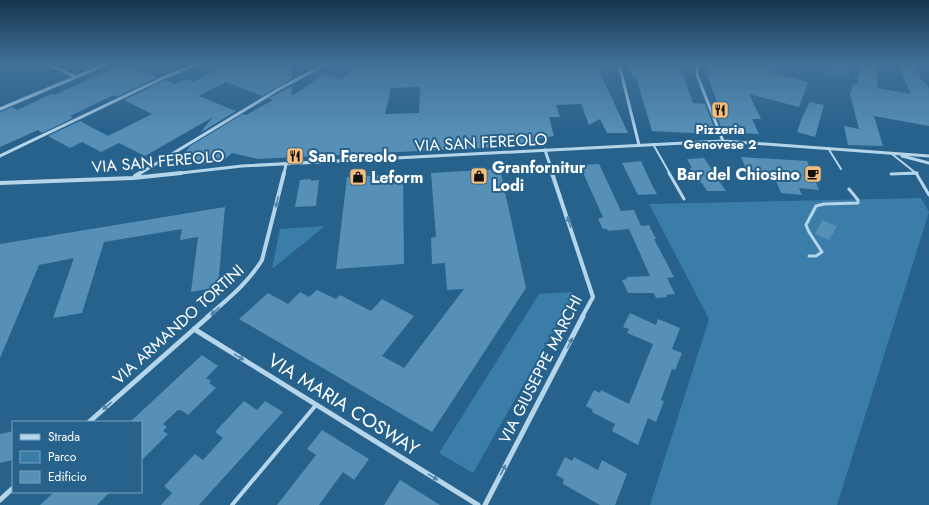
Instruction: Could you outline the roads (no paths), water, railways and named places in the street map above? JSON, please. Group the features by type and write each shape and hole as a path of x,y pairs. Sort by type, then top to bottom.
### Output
{"street":[{"path":"0,110 52,88"},
{"path":"0,156 143,88"},
{"path":"133,178 282,88"},
{"path":"625,88 639,145"},
{"path":"701,88 723,141"},
{"name":"VIA SAN FEREOLO","path":"0,183 133,178 242,166 723,141 892,154"},
{"name":"VIA GIUSEPPE MARCHI","path":"485,505 593,297 545,150"},
{"path":"892,154 929,156"},
{"path":"892,154 929,163"},
{"name":"VIA ARMANDO TORTINI","path":"90,421 244,285 255,272 262,260 286,164"},
{"name":"VIA MARIA COSWAY","path":"194,329 478,505"},
{"path":"0,500 12,489"}],"lane":[{"path":"653,144 684,198"},
{"path":"828,148 841,169"},
{"path":"892,154 913,168 929,195"},
{"path":"891,174 916,173"},
{"path":"809,256 816,256 822,252 806,225 816,206 824,204 858,203 858,200 849,189"},
{"path":"232,505 316,405"}],"place":[{"name":"Pizzeria Genovese 2","path":"720,110"},
{"name":"San Fereolo","path":"295,156"},
{"name":"Bar del Chiosino","path":"813,174"},
{"name":"Granfornitur Lodi","path":"479,176"},
{"name":"Leform","path":"358,177"}]}
